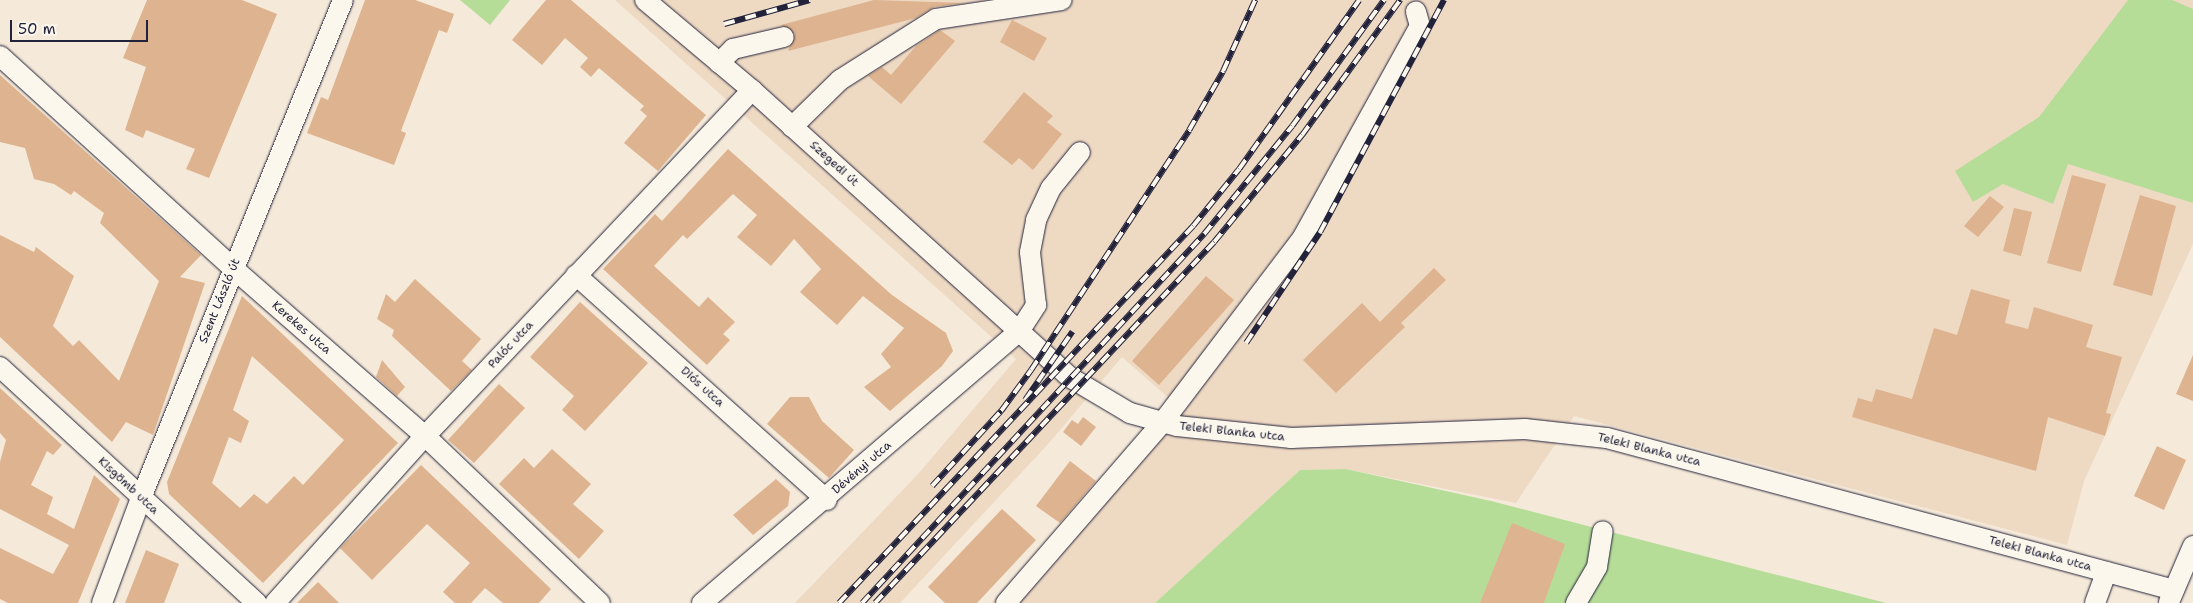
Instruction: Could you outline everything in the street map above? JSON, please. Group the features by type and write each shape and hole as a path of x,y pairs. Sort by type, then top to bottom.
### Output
{"street":[{"name":"Szent László út","path":"102,603 141,498 343,0"},
{"name":"Szegedi út","path":"645,0 752,90 1020,330"},
{"path":"792,127 840,80 936,18 1062,0"},
{"path":"1006,603 1162,423 1303,236 1420,26 1416,12"},
{"path":"719,63 732,49 784,37"},
{"name":"Kerekes utca","path":"0,56 233,268 426,436 600,603"},
{"name":"Palóc utca","path":"275,603 426,436 752,90"},
{"name":"Dévényi utca","path":"702,603 826,500 1020,330 1036,305 1030,252 1036,220 1052,188 1080,152"},
{"name":"Diós utca","path":"576,275 826,500"},
{"name":"Teleki Blanka utca","path":"1020,330 1095,395 1115,407 1162,423 1291,438 1524,429 1607,438 2106,572 2171,597"},
{"name":"Kisgömb utca","path":"0,367 257,603"},
{"path":"1576,603 1597,566 1603,531"},
{"path":"2171,597 2193,546"},
{"path":"2095,603 2106,572"}],"shaded area":[{"path":"615,0 2193,0 2193,244 2084,481 2067,545 1574,416 1516,503 1346,469 1300,470 1155,603 991,603 1172,401 1122,357 1049,443 900,603 795,603 919,473 1016,359"}],"green space":[{"path":"460,0 510,0 490,25"},
{"path":"2128,0 2172,0 2193,9 2193,203 2068,164 2053,204 2003,184 1973,202 1955,171 2039,117"},
{"path":"1346,469 1491,501 1886,603 1155,603 1300,470"}],"building":[{"path":"147,0 242,0 277,14 209,178 186,169 195,149 146,130 143,138 125,130 146,67 123,58"},
{"path":"365,0 415,0 454,14 447,33 439,30 401,131 406,133 394,165 307,133 321,97 328,100"},
{"path":"546,0 571,0 706,115 658,171 624,143 647,116 640,110 644,106 599,68 591,77 580,67 588,58 565,38 542,65 512,40"},
{"path":"874,0 964,3 934,7 916,18 788,51 795,34 781,25"},
{"path":"1012,20 1047,38 1034,61 1000,42"},
{"path":"940,30 955,41 901,104 868,76 882,67 891,75 916,46"},
{"path":"0,75 201,255 180,277 205,283 153,435 126,422 112,442 0,337 0,235 34,252 36,247 74,276 53,326 73,346 79,340 119,381 159,281 100,223 104,213 74,191 71,195 54,184 34,179 25,148 0,142"},
{"path":"1024,92 1053,116 1047,122 1062,134 1033,170 1019,158 1012,165 983,142"},
{"path":"728,149 892,295 946,333 953,351 942,366 890,411 864,387 891,367 881,354 904,328 863,296 837,325 800,292 821,269 794,239 771,266 737,237 757,215 733,194 687,239 683,235 654,266 699,307 708,297 735,322 723,334 730,340 707,365 603,269 655,214 662,221"},
{"path":"2072,175 2106,184 2081,272 2047,263"},
{"path":"2140,195 2176,206 2152,296 2113,285"},
{"path":"1990,196 2004,207 1978,237 1964,226"},
{"path":"2014,208 2032,212 2021,256 2003,251"},
{"path":"1434,268 1446,280 1401,323 1405,327 1336,393 1303,360 1362,303 1380,322"},
{"path":"1206,276 1234,300 1159,385 1132,361"},
{"path":"415,279 481,339 462,361 472,370 451,391 392,336 394,330 377,319 386,294 395,302"},
{"path":"1971,289 2010,300 2005,323 2028,329 2034,307 2093,325 2086,347 2122,357 2106,413 2111,414 2105,436 2048,417 2036,471 1852,417 1858,398 1872,402 1876,389 1912,399 1934,328 1957,335"},
{"path":"242,296 398,443 263,583 169,494 167,482","holes":["252,356 344,440 303,485 294,476 267,504 254,494 240,508 212,483 229,437 241,443 249,421 233,410"]},
{"path":"580,302 648,363 585,431 562,410 574,396 530,357"},
{"path":"2193,355 2193,401 2176,394"},
{"path":"382,360 405,387 397,396 376,377"},
{"path":"499,384 525,408 474,463 448,440"},
{"path":"0,388 62,445 53,455 47,451 31,485 53,497 47,514 74,529 94,475 120,499 78,603 8,603 0,599 0,548 53,574 69,545 0,509 0,462 6,440 0,433"},
{"path":"790,397 809,397 822,421 854,450 829,478 767,424"},
{"path":"1083,417 1096,427 1081,446 1063,432 1072,420 1078,424"},
{"path":"2157,446 2186,460 2164,510 2134,496"},
{"path":"552,449 591,484 573,504 604,531 579,559 499,484 524,458 534,468"},
{"path":"1070,461 1096,481 1060,523 1036,506"},
{"path":"421,465 551,589 539,603 503,603 485,588 471,603 455,603 443,592 470,563 427,524 372,580 340,548"},
{"path":"776,479 790,492 788,506 753,535 733,515"},
{"path":"1002,509 1036,540 977,603 945,603 928,587"},
{"path":"1512,523 1565,544 1544,603 1480,603"},
{"path":"146,550 179,564 164,603 125,603"},
{"path":"318,582 339,603 297,603"}],"railway":[{"path":"724,24 810,0"},
{"path":"932,486 1001,411 1031,370 1189,130 1223,71 1255,0"},
{"path":"839,603 1193,226 1239,169 1359,0"},
{"path":"862,603 1204,234 1292,126 1384,0"},
{"path":"875,603 1214,242 1302,135 1400,0"},
{"path":"1246,343 1320,232 1444,0"},
{"path":"1025,400 1072,332"}]}
